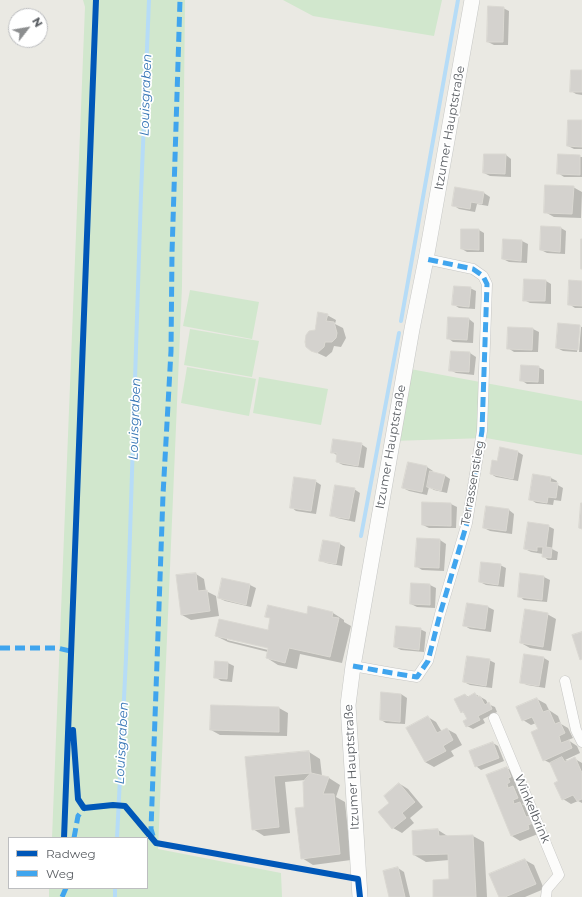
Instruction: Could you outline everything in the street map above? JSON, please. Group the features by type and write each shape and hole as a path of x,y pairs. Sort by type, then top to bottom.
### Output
{"main road":[{"name":"Itzumer Hauptstraße","path":"360,897 348,705 353,666 412,329 426,259 472,0"}],"street":[{"name":"Terrassenstieg","path":"353,666 417,676 428,661 440,614 468,523 482,431 487,284 483,276 473,269 426,259"},
{"path":"565,681 576,730 582,742"},
{"name":"Winkelbrink","path":"494,718 559,875 547,889 546,897"}],"green space":[{"path":"83,0 185,0 182,286 158,849 281,873 282,897 49,897 49,889 148,889 148,837 52,837 85,7"},
{"path":"283,0 442,0 434,36 313,16"},
{"path":"190,290 259,302 252,339 183,326"},
{"path":"190,329 259,341 252,377 184,365"},
{"path":"187,367 256,379 249,416 181,403"},
{"path":"405,368 582,401 582,455 486,438 392,441"},
{"path":"259,377 328,389 321,425 253,413"}],"building":[{"path":"488,6 504,7 503,42 487,42"},
{"path":"571,70 582,70 582,92 570,92"},
{"path":"568,120 582,120 582,147 567,146"},
{"path":"484,154 506,154 505,174 483,173"},
{"path":"558,154 580,155 580,175 557,174"},
{"path":"545,185 574,186 572,214 544,213"},
{"path":"455,187 484,192 482,204 471,202 470,209 452,206"},
{"path":"541,226 561,227 560,252 540,250"},
{"path":"461,229 479,229 479,250 461,249"},
{"path":"503,239 522,240 521,261 502,259"},
{"path":"582,239 582,269 581,269"},
{"path":"524,279 546,280 545,301 523,301"},
{"path":"569,280 582,281 582,306 568,305"},
{"path":"454,286 471,287 469,307 452,305"},
{"path":"318,312 328,314 326,321 334,322 337,333 336,338 332,342 325,342 324,347 317,353 306,347 305,342 306,335 309,331 315,330"},
{"path":"448,317 469,318 467,340 447,339"},
{"path":"558,323 580,325 578,350 556,348"},
{"path":"508,327 533,328 532,350 507,349"},
{"path":"451,351 470,352 469,372 449,371"},
{"path":"521,365 539,366 538,382 520,381"},
{"path":"333,439 362,443 358,466 336,462 337,453 331,453"},
{"path":"500,447 518,451 513,479 490,474 492,460 497,461"},
{"path":"408,462 427,466 422,492 402,488"},
{"path":"430,471 445,475 441,491 427,487"},
{"path":"533,474 551,477 550,482 558,483 556,498 548,497 547,503 529,500"},
{"path":"294,477 316,480 311,511 290,508"},
{"path":"335,485 355,488 349,519 330,516"},
{"path":"422,502 451,503 451,526 422,525"},
{"path":"582,503 582,529 579,528"},
{"path":"486,506 509,509 506,531 483,528"},
{"path":"528,522 549,525 546,547 552,548 551,558 542,557 543,547 537,547 537,551 524,549"},
{"path":"417,538 440,539 439,568 415,567"},
{"path":"323,540 340,543 336,564 319,561"},
{"path":"481,562 501,564 498,585 479,582"},
{"path":"196,573 198,591 207,590 210,611 181,615 176,575"},
{"path":"520,573 544,576 542,600 518,597"},
{"path":"222,578 250,584 246,605 218,598"},
{"path":"411,583 430,584 430,605 410,604"},
{"path":"467,603 488,606 485,629 463,626"},
{"path":"268,605 307,614 308,606 333,612 332,617 339,618 330,657 289,648 285,663 266,658 268,648 215,636 219,619 268,630 270,618 265,617"},
{"path":"525,609 548,613 543,647 520,643"},
{"path":"396,626 421,628 419,650 394,647"},
{"path":"582,632 582,659 580,660 572,635"},
{"path":"524,654 544,657 539,686 520,683"},
{"path":"467,656 490,659 486,686 463,682"},
{"path":"215,661 228,662 227,679 214,678"},
{"path":"381,692 401,694 400,722 380,720"},
{"path":"475,693 477,697 480,696 485,705 489,702 492,709 478,716 480,720 466,727 463,721 467,719 463,711 461,713 454,699 465,694 467,697"},
{"path":"537,698 543,712 549,710 555,724 560,722 565,733 559,736 561,743 569,740 572,748 543,761 531,732 538,729 532,717 522,721 516,707"},
{"path":"211,705 279,707 279,732 210,730"},
{"path":"428,716 437,733 447,728 453,740 443,746 446,751 425,762 406,728"},
{"path":"493,742 499,758 475,767 469,751"},
{"path":"309,751 311,773 274,776 279,827 252,830 245,757"},
{"path":"562,757 565,762 575,757 582,773 582,799 577,801 573,795 562,800 554,783 558,781 550,763"},
{"path":"507,767 511,777 508,778 510,782 507,784 508,788 513,786 518,798 513,800 514,804 520,802 526,817 530,816 533,823 528,825 529,829 511,836 486,775"},
{"path":"311,773 329,777 323,794 334,794 340,854 301,859 295,808 304,807 303,782"},
{"path":"399,783 415,802 402,813 406,818 392,829 378,812 389,803 384,796"},
{"path":"438,829 439,836 473,835 476,897 433,897 433,880 449,879 448,854 413,855 412,831"},
{"path":"525,859 536,884 505,897 499,897 489,874"},
{"path":"398,867 405,897 389,897 383,871"}],"waterway":[{"name":"Louisgraben","path":"117,837 126,658 141,194 149,0"},
{"path":"401,321 458,0"},
{"path":"361,536 399,333"},
{"name":"Louisgraben","path":"115,889 115,897"}],"marked path":[{"path":"153,836 151,829 163,495 171,351 172,253 180,0"},
{"path":"353,666 417,677 428,661 440,614 467,523 482,431 487,284 483,276 473,269 426,259"},
{"path":"0,648 57,648 70,651"},
{"path":"74,837 78,816 84,808"},
{"path":"62,897 66,889"}],"cycle path":[{"path":"64,837 96,0"},
{"path":"73,730 78,799 84,808 113,805 125,806 156,843 358,879 360,897"}]}
